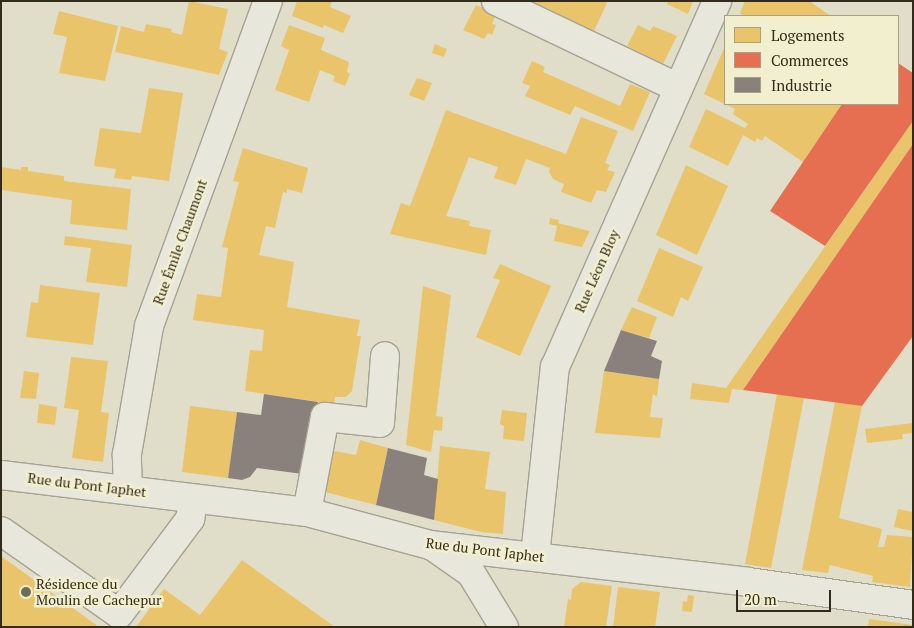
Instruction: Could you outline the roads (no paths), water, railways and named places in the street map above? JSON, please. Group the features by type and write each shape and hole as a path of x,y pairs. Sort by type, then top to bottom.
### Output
{"street":[{"name":"Rue Émile Chaumont","path":"128,490 127,454 149,326 268,1"},
{"path":"496,1 678,88"},
{"name":"Rue Léon Bloy","path":"535,556 555,367 717,1"},
{"path":"307,512 325,417 380,424 385,356"},
{"name":"Rue du Pont Japhet","path":"1,475 307,512 430,545 535,556 913,605"},
{"path":"1,531 119,614 190,519 194,499"},
{"path":"430,545 471,573 504,627"}],"place":[{"name":"Résidence du Moulin de Cachepur","path":"26,592"}]}
